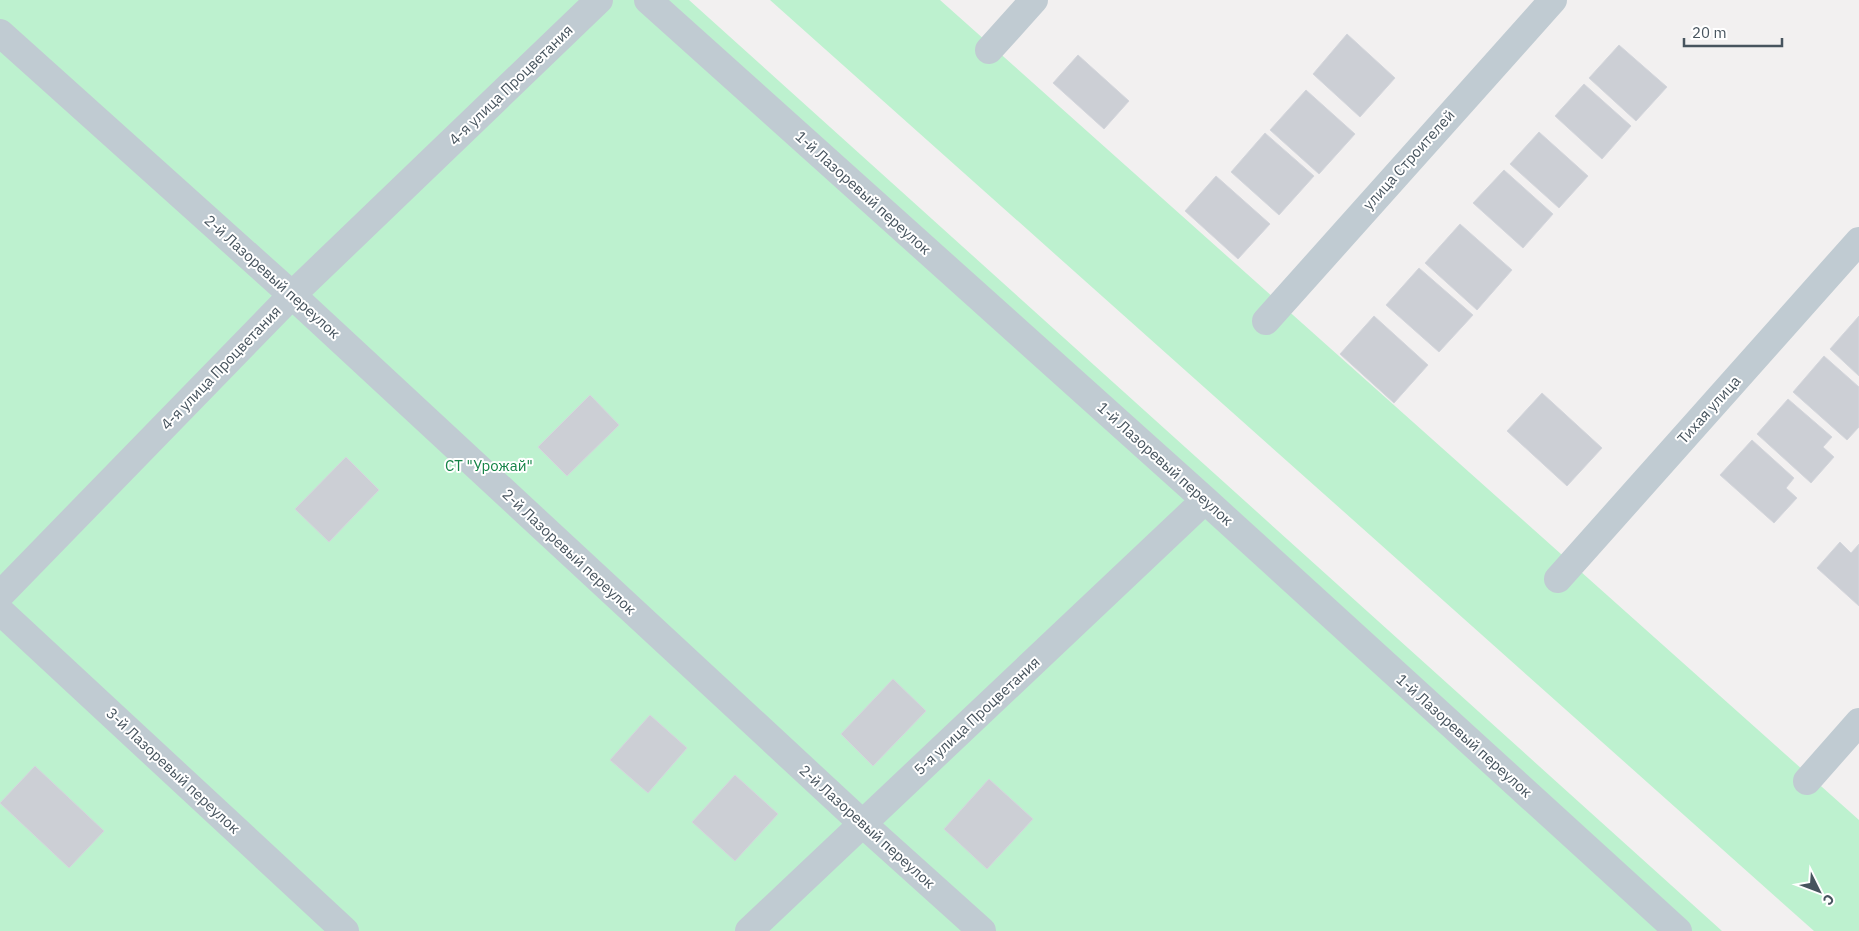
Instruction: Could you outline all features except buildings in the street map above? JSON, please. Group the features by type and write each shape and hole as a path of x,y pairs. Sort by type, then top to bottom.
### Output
{"street":[{"name":"4-я улица Процветания","path":"0,595 292,295 598,0"},
{"name":"1-й Лазоревый переулок","path":"648,0 1206,500 1678,931"},
{"path":"989,50 1034,0"},
{"name":"улица Строителей","path":"1266,321 1553,0"},
{"name":"2-й Лазоревый переулок","path":"0,33 292,295 863,824 982,931"},
{"name":"Тихая улица","path":"1558,579 1859,241"},
{"name":"5-я улица Процветания","path":"749,931 1206,500"},
{"name":"3-й Лазоревый переулок","path":"0,611 345,931"},
{"path":"1806,781 1859,722"}],"green space":[{"name":"СТ \"Урожай\"","path":"0,0 689,0 1722,931 0,931"},
{"path":"770,0 940,0 1859,820 1859,931 1814,931"}]}
